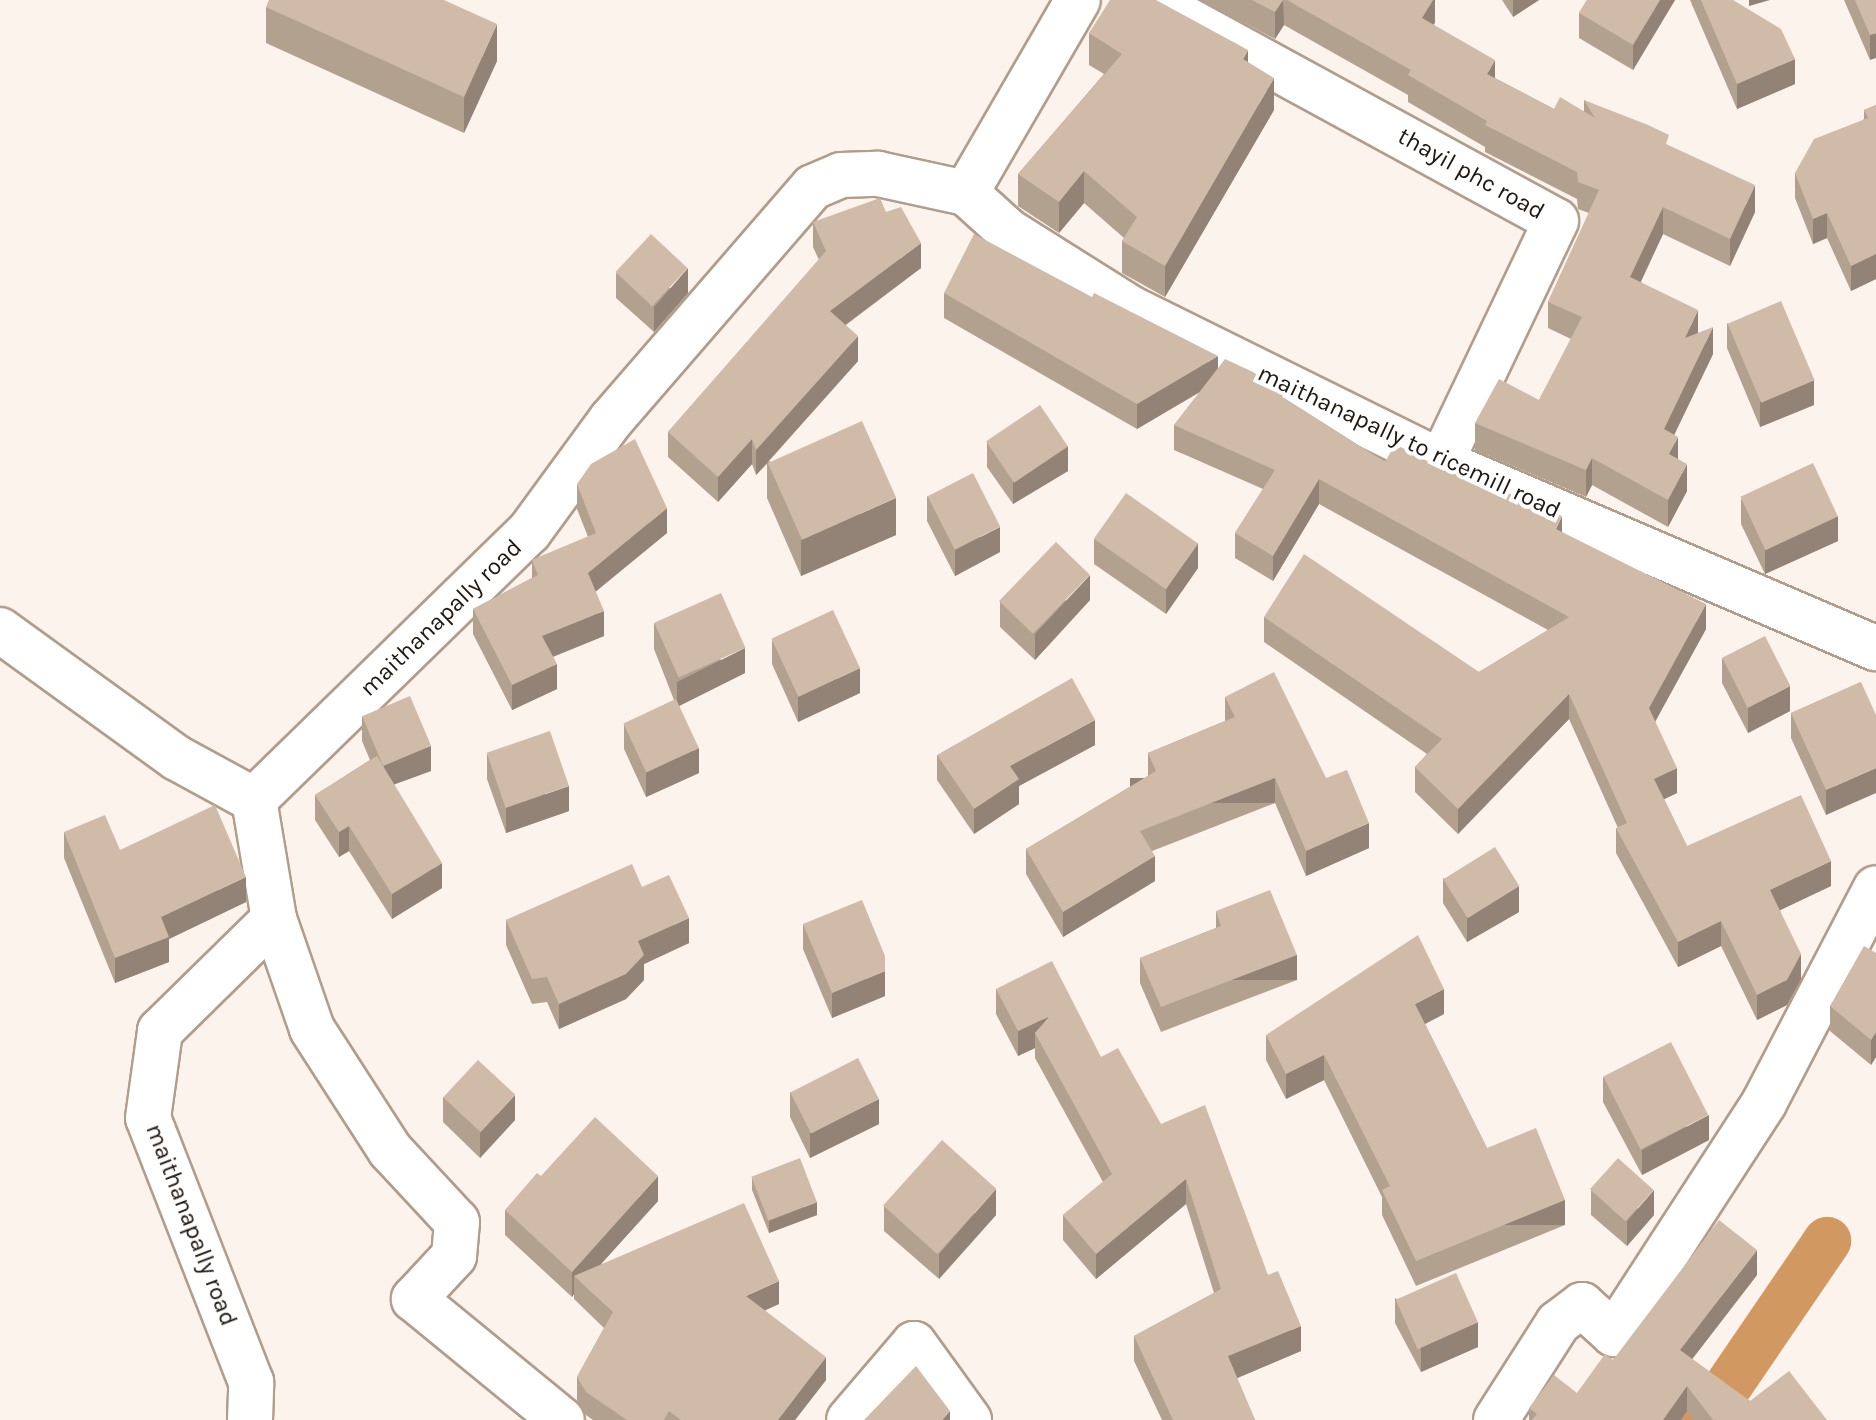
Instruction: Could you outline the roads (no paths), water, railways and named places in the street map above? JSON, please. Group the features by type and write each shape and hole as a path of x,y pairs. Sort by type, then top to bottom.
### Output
{"street":[{"path":"966,193 1078,0"},
{"name":"thayil phc road","path":"1151,0 1556,221 1441,462"},
{"name":"maithanapally road","path":"254,800 529,532 611,420 813,187 841,175 878,174 966,193"},
{"name":"maithanapally to ricemill road","path":"966,193 1008,231 1132,309 1441,462 1876,648"},
{"path":"0,630 177,758 254,800 274,919 312,1029 390,1150 457,1222 454,1256 414,1299 562,1420"},
{"path":"1496,1420 1558,1323 1582,1305 1614,1334 1764,1103 1876,888"},
{"name":"maithanapally road","path":"250,1420 251,1382 148,1118 160,1031 274,919"},
{"path":"849,1420 914,1344 969,1420"}],"waterway":[{"path":"1705,1420 1827,1241"}]}
